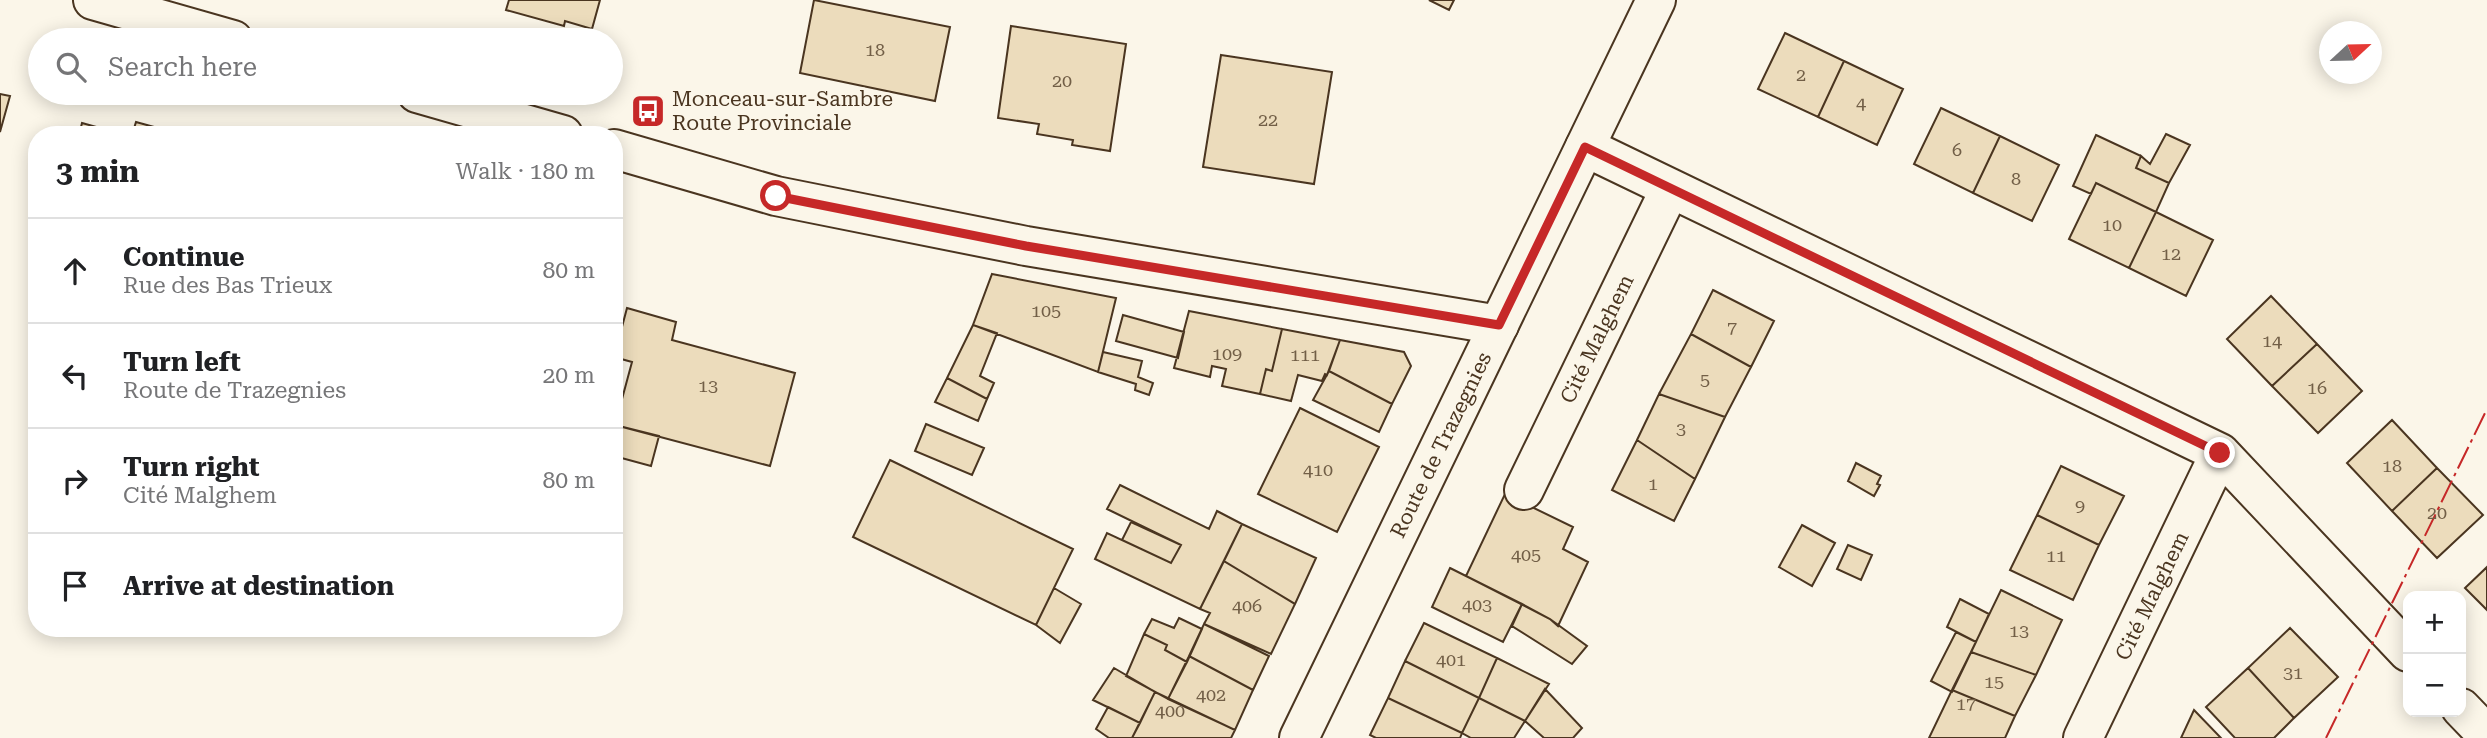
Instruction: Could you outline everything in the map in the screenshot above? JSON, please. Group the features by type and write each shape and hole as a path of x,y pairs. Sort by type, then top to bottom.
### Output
{"street":[{"path":"93,0 191,28"},
{"name":"Route de Trazegnies","path":"1299,738 1656,0"},
{"path":"459,105 532,126"},
{"path":"1585,147 2220,453 2403,647"},
{"path":"623,152 776,196 1000,241 1499,325"},
{"name":"Cité Malghem","path":"1524,490 1670,189"},
{"name":"Cité Malghem","path":"2083,738 2220,453"},
{"path":"2466,713 2487,735"}],"building":[{"path":"509,0 600,0 592,28 565,21 564,26 506,10"},
{"path":"814,0 950,27 935,101 800,73"},
{"path":"1429,0 1454,0 1449,10"},
{"path":"1011,26 1126,44 1110,151 1072,145 1073,140 1037,134 1039,124 998,118"},
{"path":"1785,33 1844,61 1818,117 1758,89"},
{"path":"1221,55 1332,72 1314,184 1203,167"},
{"path":"1844,61 1903,89 1877,145 1818,117"},
{"path":"0,94 10,96 0,132"},
{"path":"1941,108 2000,136 1973,193 1914,164"},
{"path":"136,122 150,126 135,126"},
{"path":"2166,134 2190,145 2169,183 2136,168 2141,156 2150,164"},
{"path":"2096,135 2141,156 2136,168 2169,183 2156,212 2096,183 2091,194 2073,186"},
{"path":"2000,136 2059,165 2032,221 1973,193"},
{"path":"2096,183 2156,212 2129,268 2069,239"},
{"path":"2156,212 2213,240 2186,296 2129,268"},
{"path":"992,274 1116,298 1098,372 973,325"},
{"path":"1713,290 1774,321 1751,367 1691,334"},
{"path":"2271,296 2317,344 2272,386 2227,339"},
{"path":"627,308 676,322 672,340 795,373 770,466 623,427 623,395 632,362 623,360 623,323"},
{"path":"1189,311 1282,329 1272,371 1266,369 1260,394 1222,386 1226,369 1212,366 1210,377 1174,368"},
{"path":"1123,315 1184,332 1178,358 1116,341"},
{"path":"973,325 997,333 980,376 994,383 987,399 947,378"},
{"path":"1282,329 1340,340 1327,375 1325,374 1322,381 1298,375 1291,401 1260,394 1266,369 1272,371"},
{"path":"1691,334 1751,367 1725,417 1659,394"},
{"path":"1340,340 1404,352 1411,366 1392,404 1329,371"},
{"path":"2317,344 2362,391 2318,433 2272,386"},
{"path":"1103,352 1142,361 1138,377 1153,383 1149,395 1135,390 1136,384 1098,372"},
{"path":"1329,371 1392,404 1379,432 1313,400"},
{"path":"947,378 987,399 978,421 935,402"},
{"path":"1659,394 1725,417 1695,479 1637,440"},
{"path":"1300,408 1379,447 1337,532 1258,494"},
{"path":"2392,420 2437,468 2392,511 2347,463"},
{"path":"926,424 984,448 972,475 915,451"},
{"path":"623,427 659,436 651,466 623,458"},
{"path":"1637,440 1695,479 1674,521 1612,490"},
{"path":"890,460 1073,549 1036,625 853,537"},
{"path":"1856,463 1881,476 1874,496 1848,481"},
{"path":"2061,466 2124,496 2099,545 2037,515"},
{"path":"2437,468 2483,515 2437,558 2392,511"},
{"path":"1120,485 1209,529 1217,511 1242,524 1200,609 1095,559 1107,533 1171,563 1181,545 1107,509"},
{"path":"1505,494 1573,527 1563,549 1588,562 1558,626 1550,619 1466,576"},
{"path":"2037,515 2099,545 2073,600 2010,570"},
{"path":"1131,522 1181,545 1171,563 1122,540"},
{"path":"1242,524 1316,558 1295,604 1224,561"},
{"path":"1802,525 1835,543 1812,586 1779,567"},
{"path":"1848,545 1872,555 1861,580 1837,569"},
{"path":"1224,561 1295,604 1271,654 1204,624 1210,613 1200,609"},
{"path":"2487,567 2487,610 2465,588"},
{"path":"1450,568 1522,604 1503,642 1432,607"},
{"path":"1054,588 1081,604 1060,643 1036,625"},
{"path":"2001,590 2062,620 2036,675 1971,652"},
{"path":"1960,599 1989,614 1976,642 1947,627"},
{"path":"1522,604 1550,619 1587,646 1572,664 1512,626"},
{"path":"1179,618 1202,629 1187,662 1165,650 1167,645 1144,634 1152,619 1174,628"},
{"path":"1424,623 1497,658 1479,698 1405,661"},
{"path":"1204,624 1269,656 1253,690 1189,656"},
{"path":"2290,628 2338,677 2294,718 2248,668"},
{"path":"1956,632 1976,642 1952,692 1931,681"},
{"path":"1144,634 1167,645 1165,650 1187,662 1168,699 1126,676"},
{"path":"1971,652 2036,675 2015,716 1952,690"},
{"path":"1189,656 1253,690 1235,730 1168,699"},
{"path":"1497,658 1549,684 1525,721 1479,698"},
{"path":"1405,661 1479,698 1462,733 1388,698"},
{"path":"1114,668 1155,692 1140,723 1093,700"},
{"path":"2248,668 2294,718 2274,738 2235,738 2206,707"},
{"path":"1545,689 1582,728 1573,738 1544,738 1525,721"},
{"path":"1952,690 2015,716 2005,738 1929,738"},
{"path":"1155,692 1235,730 1231,738 1132,738"},
{"path":"1388,698 1462,733 1460,738 1376,738 1370,735"},
{"path":"1479,698 1525,721 1514,738 1471,738 1462,733"},
{"path":"1108,707 1140,723 1132,738 1109,738 1096,729"},
{"path":"2194,710 2221,738 2181,738"}],"power":[{"path":"2326,738 2487,409"}],"place":[{"name":"Monceau-sur-Sambre Route Provinciale","path":"648,111"}],"route":[{"path":"776,196 1026,246 1499,325 1585,147 2220,453"}]}
